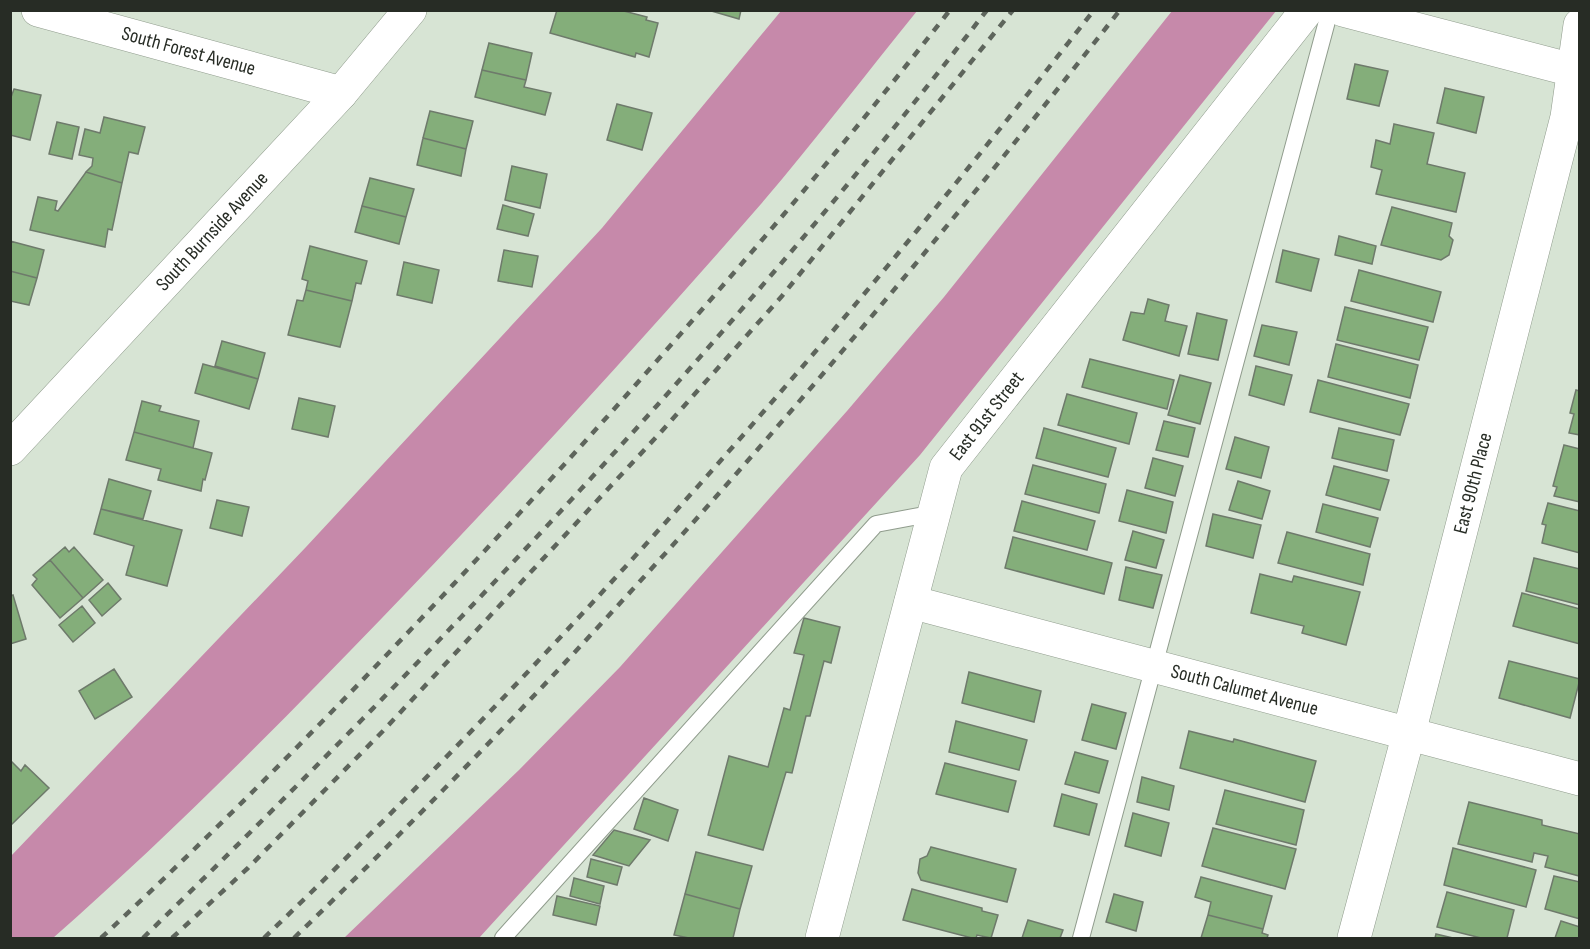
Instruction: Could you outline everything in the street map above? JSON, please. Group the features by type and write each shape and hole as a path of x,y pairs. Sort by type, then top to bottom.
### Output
{"street":[{"name":"South Forest Avenue","path":"38,10 341,93"},
{"name":"South Burnside Avenue","path":"10,449 341,93 410,10"},
{"name":"East 91st Street","path":"822,939 946,468 1307,10"},
{"path":"1343,10 1576,71"},
{"name":"East 90th Place","path":"1354,939 1567,117 1576,71 1580,26"},
{"name":"South Calumet Avenue","path":"911,602 1580,779"}],"lane":[{"path":"1082,939 1330,10"},
{"path":"502,939 876,524 935,513"}],"shaded area":[{"path":"781,11 917,11 801,156 715,257 527,465 262,741 180,821 53,938 11,938 11,856 306,547 602,228"},
{"path":"1172,11 1276,11 920,455 479,938 344,938 519,770 620,667 847,411 944,297"}],"building":[{"path":"557,10 620,10 647,17 646,20 658,23 649,57 636,53 635,57 550,33"},
{"path":"708,10 741,10 739,19"},
{"path":"489,43 532,53 526,80 482,70"},
{"path":"1355,64 1388,71 1379,106 1347,99"},
{"path":"482,70 526,80 524,87 551,93 545,115 475,97"},
{"path":"1445,88 1484,97 1476,133 1437,123"},
{"path":"14,89 41,95 30,140 10,135 10,100"},
{"path":"617,104 652,113 642,150 607,140"},
{"path":"430,111 473,121 466,149 423,138"},
{"path":"104,117 145,127 138,154 129,152 122,183 86,172 92,166 93,158 79,155 85,129 100,133"},
{"path":"57,122 79,127 72,159 49,154"},
{"path":"1394,124 1434,133 1427,164 1465,173 1456,212 1376,194 1382,170 1371,167 1376,140 1390,144"},
{"path":"423,138 466,149 461,176 417,165"},
{"path":"512,166 547,174 540,208 505,200"},
{"path":"86,172 122,183 112,230 108,229 105,247 30,230 38,197 57,201 55,210 58,211"},
{"path":"370,178 414,189 406,217 362,206"},
{"path":"503,205 534,214 528,236 497,229"},
{"path":"362,206 406,217 399,244 355,232"},
{"path":"1392,207 1452,223 1449,236 1453,240 1449,255 1441,260 1381,245"},
{"path":"1339,236 1376,246 1372,264 1335,255"},
{"path":"10,241 44,250 37,278 10,271"},
{"path":"310,246 367,261 361,284 356,283 352,301 306,290 308,281 302,279"},
{"path":"504,250 538,256 532,287 498,281"},
{"path":"1283,250 1319,259 1311,291 1276,282"},
{"path":"404,262 439,270 432,303 397,295"},
{"path":"1359,270 1441,292 1433,322 1351,301"},
{"path":"10,271 37,278 29,305 10,301"},
{"path":"306,290 352,301 340,347 288,335 297,300 303,301"},
{"path":"1148,299 1169,305 1165,321 1187,326 1179,356 1123,340 1131,312 1144,314"},
{"path":"1345,307 1428,327 1419,360 1337,340"},
{"path":"1197,313 1227,320 1218,360 1188,354"},
{"path":"1262,325 1297,332 1289,365 1254,356"},
{"path":"222,341 265,353 258,379 215,366"},
{"path":"1336,344 1418,365 1410,398 1328,377"},
{"path":"1090,359 1174,380 1167,409 1082,387"},
{"path":"203,364 258,379 249,409 195,393"},
{"path":"1256,366 1292,375 1284,405 1249,395"},
{"path":"1180,375 1211,383 1200,424 1168,415"},
{"path":"1318,380 1409,404 1400,435 1310,412"},
{"path":"1576,390 1580,391 1580,435 1569,433 1574,414 1570,413"},
{"path":"1067,394 1137,413 1129,444 1058,425"},
{"path":"299,398 335,406 328,437 292,429"},
{"path":"142,401 161,406 159,411 199,421 193,448 134,432"},
{"path":"1164,421 1195,428 1188,457 1156,450"},
{"path":"1044,428 1116,448 1108,477 1036,458"},
{"path":"1339,428 1394,440 1387,471 1332,458"},
{"path":"134,432 212,453 201,491 158,480 161,469 126,460"},
{"path":"1235,437 1269,447 1261,478 1226,469"},
{"path":"1564,445 1580,449 1580,502 1554,496 1557,487 1553,486"},
{"path":"1153,458 1183,466 1175,496 1145,488"},
{"path":"1033,465 1106,484 1099,513 1025,494"},
{"path":"1334,466 1389,480 1380,510 1326,495"},
{"path":"109,479 151,491 143,519 101,509"},
{"path":"1238,481 1270,491 1262,519 1229,510"},
{"path":"1127,490 1173,502 1166,533 1119,521"},
{"path":"217,500 249,507 242,536 210,528"},
{"path":"1022,501 1095,521 1087,550 1014,531"},
{"path":"1548,503 1580,511 1580,553 1542,543 1546,525 1542,524"},
{"path":"1323,504 1378,518 1370,547 1316,532"},
{"path":"101,509 182,530 167,586 126,575 134,546 94,534"},
{"path":"1213,514 1261,525 1253,558 1206,546"},
{"path":"1133,531 1164,540 1156,568 1125,560"},
{"path":"1287,532 1370,554 1363,585 1278,563"},
{"path":"1013,537 1112,563 1104,594 1005,568"},
{"path":"65,547 69,552 74,547 103,580 83,598 50,560"},
{"path":"1534,558 1580,569 1580,605 1526,591"},
{"path":"50,560 83,598 60,618 32,585 37,579 33,575"},
{"path":"1126,567 1162,575 1153,608 1119,600"},
{"path":"1260,574 1292,582 1294,576 1360,592 1346,645 1302,633 1304,626 1251,613"},
{"path":"108,583 121,599 102,616 89,600"},
{"path":"1522,593 1580,609 1580,644 1513,626"},
{"path":"13,595 26,639 10,644 10,596"},
{"path":"82,606 95,623 73,642 59,625"},
{"path":"804,618 840,627 831,663 824,661 810,716 806,716 792,773 786,772 763,850 708,835 729,756 768,767 784,708 790,710 804,655 794,653"},
{"path":"1509,661 1580,679 1570,718 1499,698"},
{"path":"114,669 132,697 95,719 79,691"},
{"path":"969,672 1041,691 1034,722 962,703"},
{"path":"1092,704 1126,713 1116,749 1082,740"},
{"path":"956,721 1027,740 1019,770 949,752"},
{"path":"1189,731 1233,742 1234,739 1316,761 1305,802 1180,768"},
{"path":"1075,752 1108,761 1099,793 1065,784"},
{"path":"11,761 21,771 25,765 49,788 10,826"},
{"path":"945,763 1016,781 1008,812 936,794"},
{"path":"1142,777 1174,786 1169,810 1137,802"},
{"path":"1225,790 1304,810 1296,845 1216,824"},
{"path":"1062,794 1097,804 1089,835 1054,826"},
{"path":"644,798 678,810 668,841 634,829"},
{"path":"1469,802 1542,820 1542,825 1580,834 1579,876 1545,867 1548,856 1534,853 1532,862 1458,844"},
{"path":"1133,813 1169,823 1161,856 1125,846"},
{"path":"1213,828 1296,849 1285,889 1202,866"},
{"path":"614,830 650,840 629,866 593,855"},
{"path":"931,847 1016,869 1007,902 921,880 918,873 920,859 927,856"},
{"path":"1453,848 1536,870 1526,907 1444,885"},
{"path":"696,852 752,866 740,909 685,894"},
{"path":"591,859 622,867 617,885 587,877"},
{"path":"1554,876 1580,882 1580,919 1545,909"},
{"path":"1201,877 1272,896 1263,929 1208,915 1211,902 1195,897"},
{"path":"574,878 604,886 600,904 570,896"},
{"path":"912,889 982,908 982,911 998,915 991,938 977,935 976,938 972,938 903,920"},
{"path":"1447,892 1514,910 1507,938 1481,938 1437,927"},
{"path":"685,894 740,909 733,938 689,938 674,935"},
{"path":"1114,894 1143,902 1136,931 1106,922"},
{"path":"557,896 600,906 596,925 553,915"},
{"path":"1208,915 1263,929 1262,933 1268,935 1267,938 1201,938"},
{"path":"1028,920 1063,930 1060,938 1022,938"},
{"path":"1561,921 1580,927 1580,938 1555,938"},
{"path":"1436,934 1453,938 1435,938"}],"railway":[{"path":"101,938 161,882 336,708 561,468 760,243 950,10"},
{"path":"143,938 365,716 581,489 789,254 987,10"},
{"path":"172,938 248,868 383,731 660,433 782,296 1013,10"},
{"path":"264,938 484,718 591,605 695,489 898,253 1094,10"},
{"path":"294,938 405,829 513,717 723,489 925,252 1120,10"}]}
